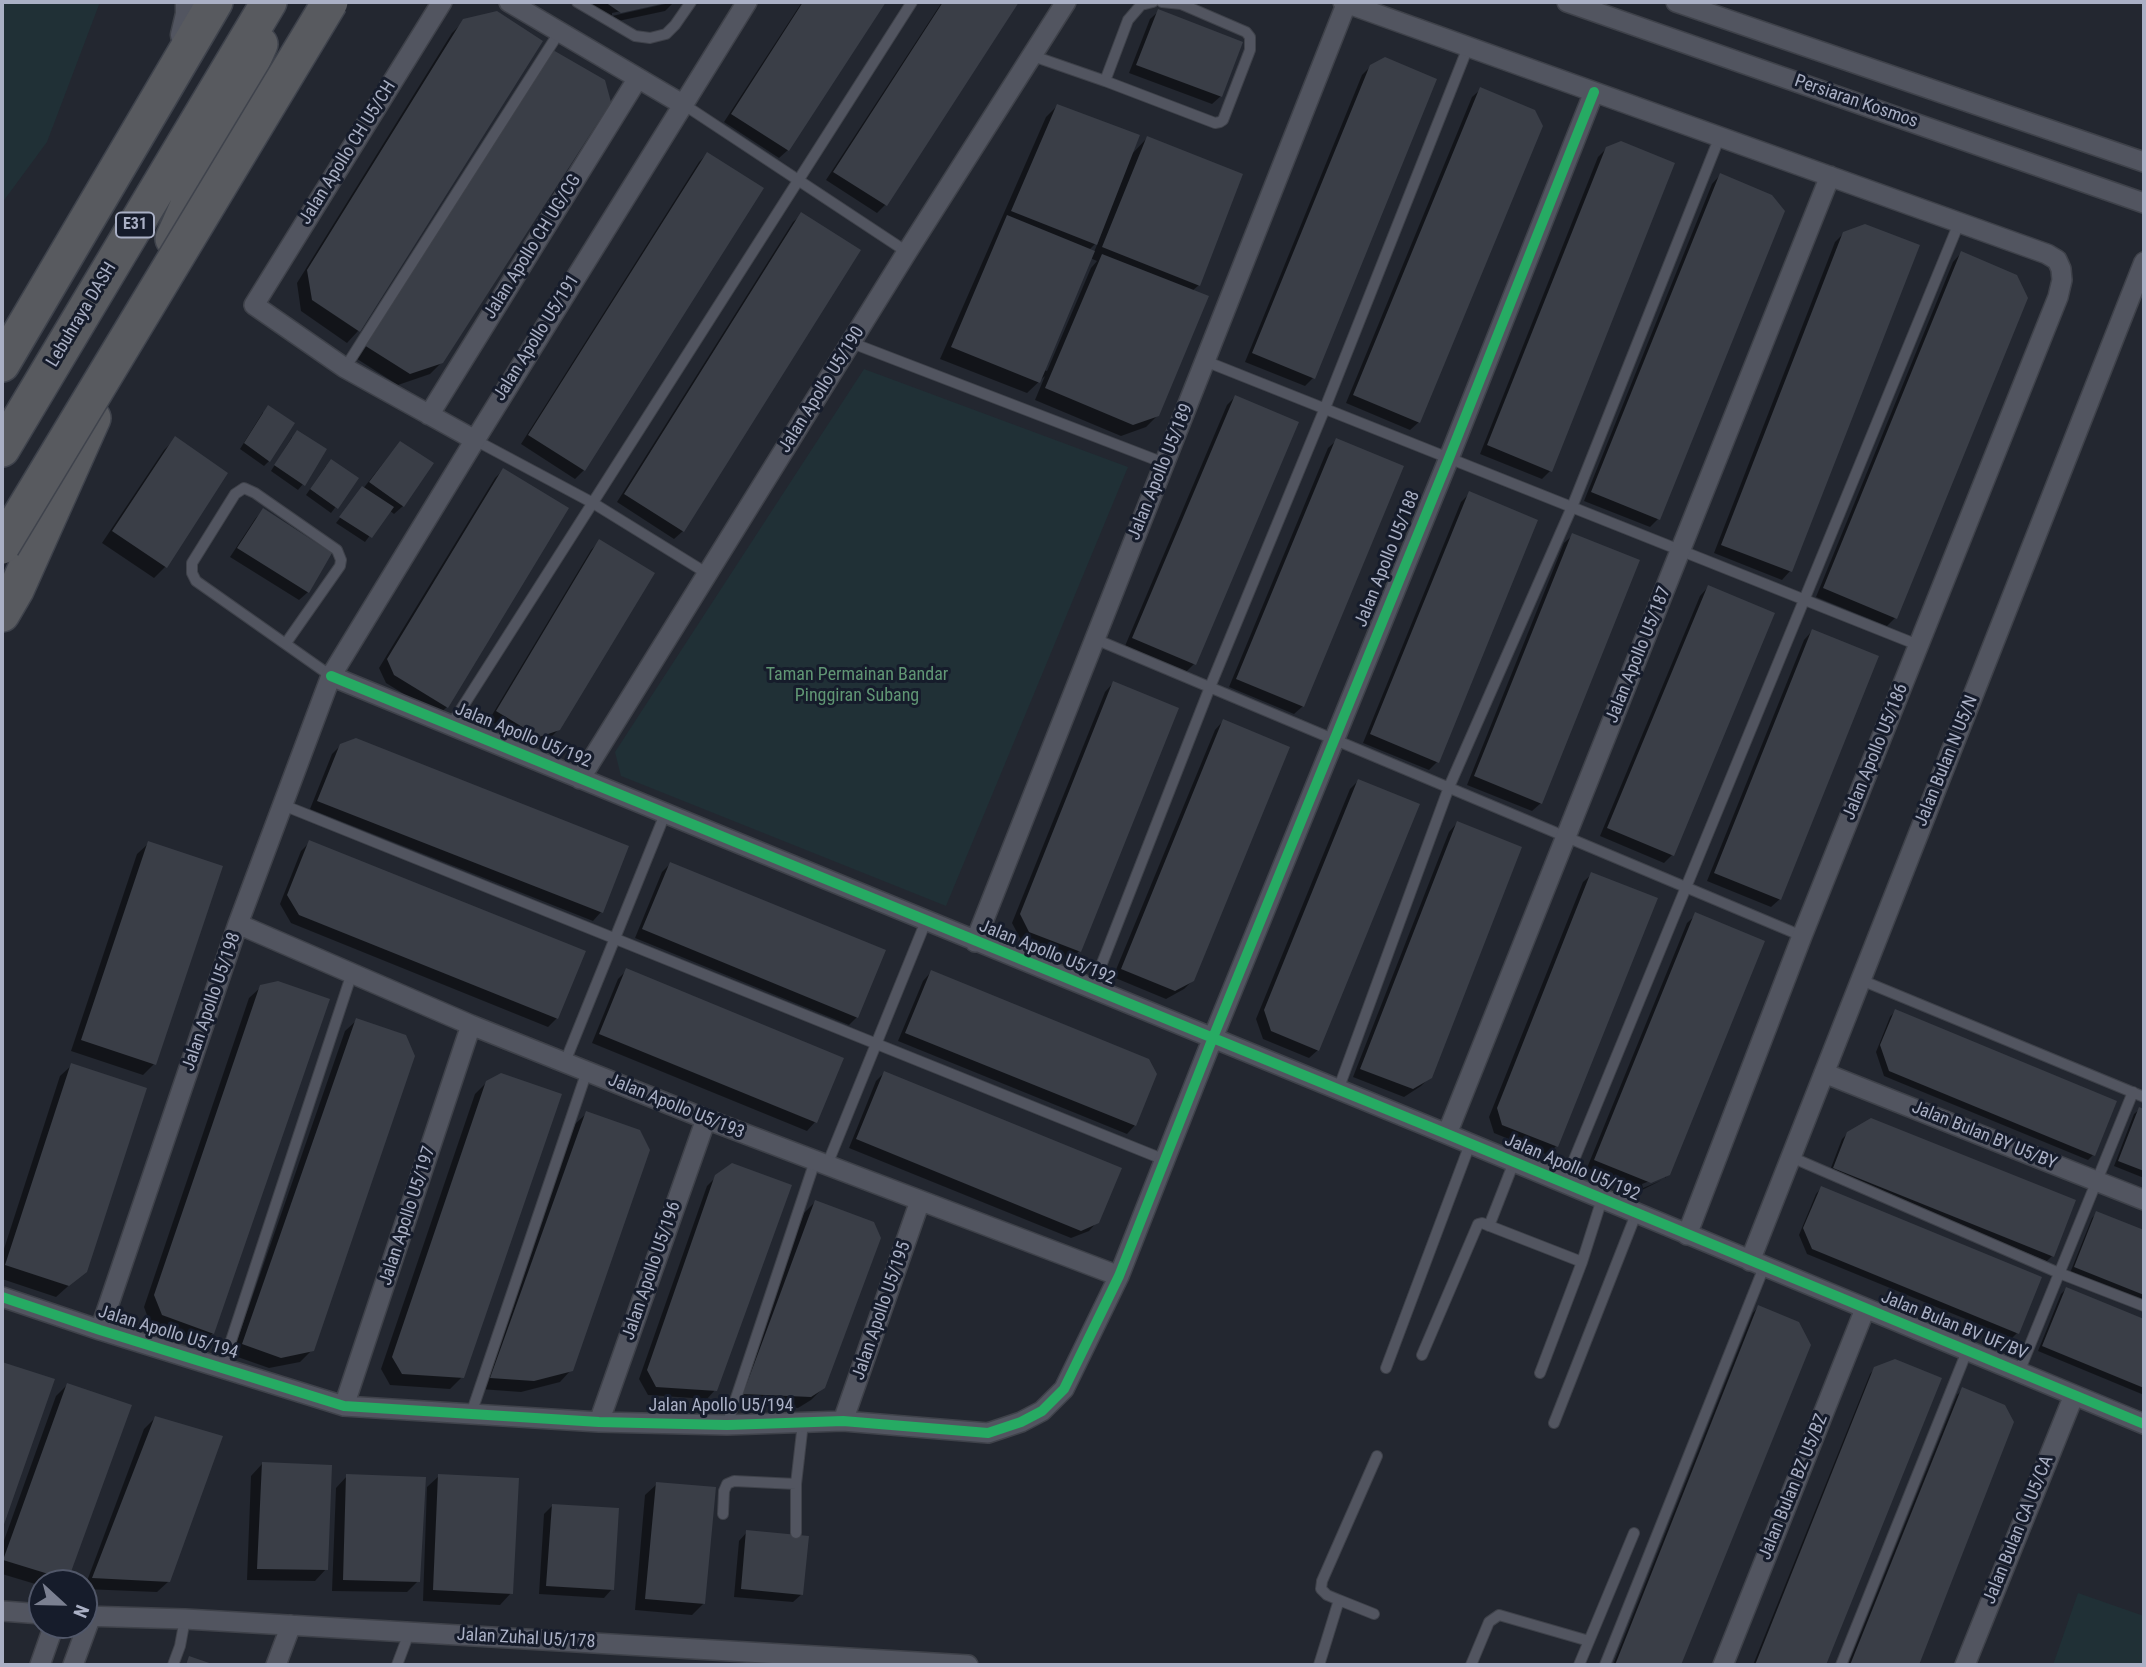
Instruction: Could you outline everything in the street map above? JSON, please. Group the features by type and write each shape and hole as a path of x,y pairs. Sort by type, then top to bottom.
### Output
{"highway":[{"name":"E31","path":"2,364 215,2"},
{"name":"Lebuhraya DASH","path":"2,449 269,2"},
{"path":"2,546 330,2"},
{"path":"9,602 260,44"}],"street":[{"path":"183,34 188,2"},
{"name":"Jalan Apollo CH U5/CH","path":"345,368 254,305 442,2"},
{"path":"509,2 682,104"},
{"name":"Jalan Apollo U5/191","path":"331,677 747,2"},
{"name":"Jalan Apollo U5/190","path":"580,779 907,252 1066,2"},
{"path":"1346,2 1959,223"},
{"name":"Jalan Apollo U5/189","path":"975,942 1346,2"},
{"name":"Persiaran Kosmos","path":"1567,2 2144,203"},
{"name":"Persiaran Kosmos","path":"1676,2 2144,162"},
{"name":"Jalan Apollo CH UG/CG","path":"429,415 638,78"},
{"name":"Jalan Apollo U5/188","path":"1212,1040 1449,458 1594,92"},
{"name":"Jalan Apollo U5/187","path":"1447,1134 1830,176"},
{"name":"Jalan Apollo U5/186","path":"1687,1235 1802,936 2062,280 2057,260 2047,254 1959,223"},
{"name":"Jalan Bulan N U5/N","path":"1757,1264 1791,1157 2144,262"},
{"path":"345,368 475,440"},
{"name":"Jalan Apollo U5/192","path":"331,677 1447,1134 1757,1264"},
{"name":"Jalan Apollo U5/198","path":"100,1330 238,924 331,677"},
{"name":"Jalan Apollo U5/193","path":"238,924 471,1025 706,1119 1119,1276"},
{"name":"Jalan Apollo U5/197","path":"344,1406 471,1025"},
{"name":"Jalan Apollo U5/194","path":"2,1297 344,1406 599,1422 727,1425 843,1421 988,1433 1021,1422 1042,1411 1064,1390 1119,1276 1212,1040"},
{"name":"Jalan Bulan BY U5/BY","path":"1824,1073 2144,1200"},
{"name":"Jalan Apollo U5/196","path":"599,1422 706,1119"},
{"name":"Jalan Apollo U5/195","path":"843,1421 920,1202"},
{"name":"Jalan Bulan BV UF/BV","path":"1757,1264 2144,1424"},
{"name":"Jalan Bulan BZ U5/BZ","path":"1723,1665 1865,1309"},
{"name":"Jalan Bulan CA U5/CA","path":"1965,1665 2074,1395"},
{"path":"2,1611 28,1613"},
{"name":"Jalan Zuhal U5/178","path":"98,1616 185,1619 968,1665"},
{"path":"276,1665 291,1626"},
{"path":"40,1665 49,1639"},
{"path":"73,1665 80,1639"}],"lane":[{"path":"577,2 635,36 650,38 666,34 676,25 691,2"},
{"path":"451,726 912,2"},
{"path":"1105,81 1128,20 1142,5 1153,2"},
{"path":"1033,57 1105,81 1214,123 1223,120 1250,50 1250,37 1246,32 1181,4 1162,2"},
{"path":"345,368 559,31"},
{"path":"1091,990 1468,47"},
{"path":"682,104 907,252"},
{"path":"1338,1090 1449,787 1572,507 1720,136"},
{"path":"1564,1184 1959,223"},
{"path":"852,343 1164,463"},
{"path":"1205,361 1919,645"},
{"path":"475,440 593,503 708,574"},
{"path":"286,643 340,566 341,560 337,550 244,488 234,494 192,563 191,573 196,581 331,677"},
{"path":"1095,639 1802,936"},
{"path":"283,805 1165,1160"},
{"path":"565,1062 617,939 665,814"},
{"path":"727,1425 821,1163 877,1044 926,922"},
{"path":"222,1368 352,973"},
{"path":"1861,980 2144,1097"},
{"path":"471,1414 587,1071"},
{"path":"2019,1372 2133,1093"},
{"path":"1386,1368 1470,1144"},
{"path":"1791,1157 2059,1273 2144,1306"},
{"path":"1489,1226 1514,1162"},
{"path":"1540,1373 1582,1262 1602,1199"},
{"path":"1554,1423 1636,1214"},
{"path":"1422,1355 1474,1227 1482,1223 1582,1262"},
{"path":"1605,1665 1757,1264"},
{"path":"1841,1665 1967,1351"},
{"path":"796,1533 796,1484 803,1423"},
{"path":"1374,1614 1326,1595 1321,1589 1322,1581 1377,1457"},
{"path":"723,1514 724,1491 727,1484 734,1481 796,1484"},
{"path":"1579,1665 1634,1533"},
{"path":"1319,1665 1339,1600"},
{"path":"1471,1665 1489,1622 1499,1615 1589,1641"},
{"path":"173,1665 185,1619"},
{"path":"397,1665 409,1633"}],"green space":[{"path":"2,2 100,2 47,142 2,203"},
{"name":"Taman Permainan Bandar Pinggiran Subang","path":"864,369 1128,467 946,906 621,776 615,752"},
{"path":"2078,1593 2144,1616 2144,1665 2053,1665"}],"building":[{"path":"605,2 666,2 666,3 621,13"},
{"path":"803,2 886,2 789,151 731,114"},
{"path":"943,2 1019,2 887,206 833,172"},
{"path":"1158,9 1243,42 1222,97 1136,65"},
{"path":"497,11 543,41 360,332 312,300 307,270 463,19"},
{"path":"553,50 605,80 611,102 443,363 410,374 364,345"},
{"path":"1385,57 1437,79 1315,379 1252,353 1370,65"},
{"path":"1480,87 1535,110 1543,126 1420,423 1353,395"},
{"path":"1057,104 1140,135 1097,245 1011,211"},
{"path":"1147,136 1243,174 1200,286 1102,247"},
{"path":"1621,141 1675,163 1552,472 1487,445 1606,147"},
{"path":"707,152 764,188 585,471 528,435"},
{"path":"1720,173 1772,195 1785,211 1660,520 1591,492"},
{"path":"801,212 861,250 684,532 624,494"},
{"path":"1007,215 1095,251 1040,383 951,347"},
{"path":"1865,224 1920,245 1792,572 1721,545 1843,232"},
{"path":"1961,251 2017,275 2028,298 1897,619 1823,588"},
{"path":"1102,254 1209,296 1159,416 1133,425 1045,388"},
{"path":"1235,395 1299,422 1196,665 1132,638"},
{"path":"268,405 295,423 270,462 244,443"},
{"path":"297,430 327,449 305,486 274,465"},
{"path":"175,436 228,473 167,568 112,531"},
{"path":"1336,438 1404,466 1304,707 1236,679"},
{"path":"400,441 434,463 404,507 369,482"},
{"path":"331,459 359,478 338,509 310,489"},
{"path":"503,468 569,508 448,708 394,675 387,659"},
{"path":"362,486 394,507 372,538 339,517"},
{"path":"1469,491 1538,520 1439,763 1370,734"},
{"path":"263,508 332,553 309,593 237,548"},
{"path":"1572,533 1640,560 1542,804 1474,776"},
{"path":"599,539 655,573 560,730 539,737 496,711"},
{"path":"1708,585 1775,613 1674,856 1607,828"},
{"path":"1812,629 1879,656 1781,900 1714,873"},
{"path":"1113,681 1179,708 1081,952 1029,932 1020,914"},
{"path":"1223,719 1290,747 1194,981 1175,991 1121,969"},
{"path":"356,738 629,846 603,913 317,801 340,744"},
{"path":"1358,779 1420,804 1319,1051 1271,1031 1264,1010"},
{"path":"1457,821 1522,847 1432,1078 1413,1089 1360,1069"},
{"path":"309,840 586,951 558,1019 299,915 287,895"},
{"path":"148,841 223,866 156,1065 81,1040"},
{"path":"670,862 886,950 858,1018 642,929"},
{"path":"1591,872 1658,898 1558,1147 1502,1125 1497,1108"},
{"path":"1695,912 1765,941 1670,1175 1651,1183 1594,1160"},
{"path":"626,968 844,1058 817,1123 599,1034"},
{"path":"931,970 1149,1059 1157,1074 1136,1126 905,1033"},
{"path":"278,981 330,999 214,1334 162,1315 154,1295 260,985"},
{"path":"1895,1009 2117,1101 2095,1156 1889,1071 1880,1045"},
{"path":"356,1018 406,1035 415,1056 314,1351 281,1358 242,1344"},
{"path":"71,1063 147,1088 87,1272 69,1286 5,1265"},
{"path":"884,1071 1122,1168 1099,1223 1081,1231 856,1139"},
{"path":"501,1073 562,1094 464,1378 402,1374 392,1357 486,1081"},
{"path":"2139,1107 2144,1109 2144,1171 2118,1161"},
{"path":"586,1111 640,1130 650,1150 573,1371 534,1381 490,1378"},
{"path":"1871,1118 2076,1200 2054,1257 1833,1168 1847,1132"},
{"path":"732,1163 792,1185 717,1391 656,1387 647,1370 715,1175"},
{"path":"1821,1186 2042,1277 2019,1334 1812,1249 1803,1228"},
{"path":"815,1200 874,1222 881,1238 825,1388 811,1397 743,1394"},
{"path":"2096,1211 2144,1230 2144,1295 2074,1267"},
{"path":"2066,1287 2144,1319 2144,1388 2042,1346"},
{"path":"1758,1305 1799,1322 1811,1345 1681,1665 1615,1665"},
{"path":"1895,1359 1942,1378 1826,1665 1755,1665 1874,1367"},
{"path":"2,1362 55,1379 2,1530"},
{"path":"67,1383 132,1405 72,1569 32,1569 3,1560"},
{"path":"1962,1387 2005,1405 2014,1422 1919,1665 1850,1665"},
{"path":"155,1416 223,1436 170,1582 98,1578 98,1569 96,1569"},
{"path":"262,1462 332,1465 328,1570 257,1569"},
{"path":"346,1474 426,1477 420,1582 343,1580"},
{"path":"438,1474 519,1478 513,1594 433,1590"},
{"path":"656,1482 716,1487 705,1604 645,1599"},
{"path":"552,1504 619,1508 614,1590 546,1586"},
{"path":"746,1530 809,1536 803,1595 741,1589"},
{"path":"189,1656 215,1665 186,1665"}],"cycle path":[{"path":"2,1297 344,1406 599,1422 727,1425 843,1421 988,1433 1021,1422 1042,1411 1064,1389 1119,1276 1594,92"},
{"path":"331,676 1447,1134 2144,1424"}]}
